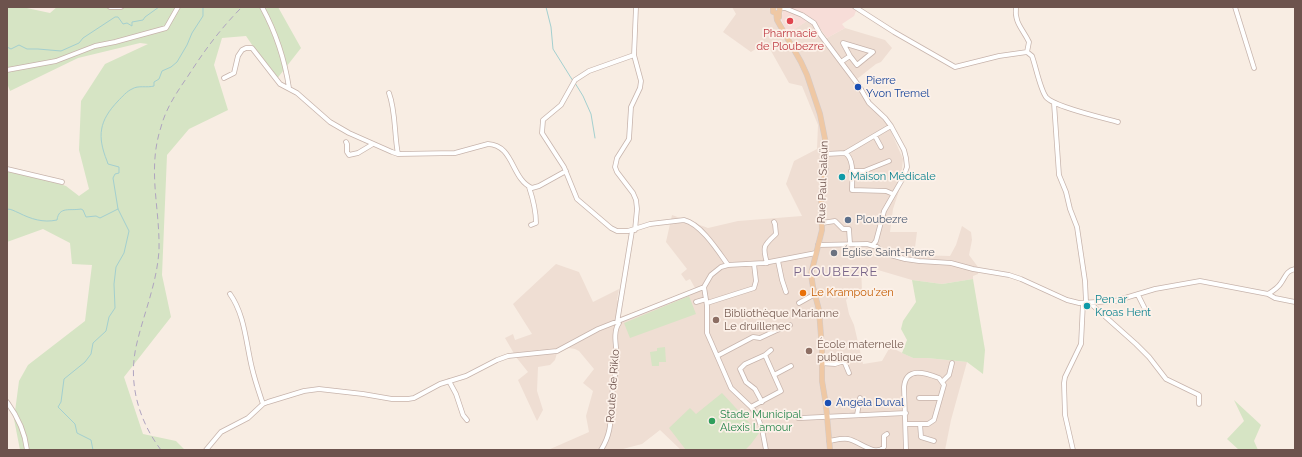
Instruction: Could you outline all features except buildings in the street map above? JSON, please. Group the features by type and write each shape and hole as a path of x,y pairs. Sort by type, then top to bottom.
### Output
{"main road":[{"path":"773,7 773,11 779,10"},
{"name":"Rue Paul Salaün","path":"779,10 780,24 801,62 816,102 822,120 826,144 826,168 821,196 822,223 811,274 819,310 822,349 822,381 830,450"}],"street":[{"path":"110,7 121,7"},
{"path":"7,70 56,61 96,46 166,28 178,7"},
{"path":"262,7 268,17 285,66 289,88"},
{"path":"636,7 634,55 589,71 575,80 563,103 545,117 542,125 543,136 566,171 577,199 611,228 622,232 654,223 684,220 688,221 709,240 728,265"},
{"path":"855,7 894,32 955,67 1000,56 1027,52 1032,56 1045,96 1054,103 1118,122"},
{"path":"1016,7 1016,20 1029,42 1027,52"},
{"path":"1236,7 1254,68"},
{"path":"779,10 795,9 814,24 870,103 891,126 904,150 907,167 904,178 884,211 876,241 873,245"},
{"path":"843,43 873,52 857,65 850,56 843,43"},
{"path":"224,78 234,73 238,56 242,50 252,48 280,84 289,88 306,100 330,122 349,133 392,152 398,154 455,153 488,144 497,146 506,152 519,176 529,187 533,198 536,215 536,223 531,225"},
{"name":"Route de Riklo","path":"601,450 606,443 610,428 617,360 616,328 619,322 637,209 636,200 633,193 617,172 615,167 617,158 630,139 631,107 642,81 634,55"},
{"path":"841,62 850,56"},
{"path":"388,93 392,105 394,135 398,154"},
{"path":"1054,103 1059,175 1077,227 1085,281 1086,303 1081,344 1065,377 1064,383 1065,415 1073,450"},
{"path":"826,154 845,153 891,126"},
{"path":"875,136 881,147"},
{"path":"346,142 348,144 347,152 349,155 358,153 373,144"},
{"path":"845,153 850,159 852,190 886,190 893,194"},
{"path":"851,171 864,171 889,161"},
{"path":"7,169 62,182"},
{"path":"529,187 532,188 539,186 566,171"},
{"path":"822,223 835,221 843,229 849,229 850,244"},
{"path":"767,263 764,248 768,240 776,234 774,222"},
{"path":"818,245 873,245 883,253 905,259 925,262 951,263 973,269 1009,275 1067,300 1086,303 1115,301 1155,289 1200,280 1268,294 1275,298 1295,302"},
{"path":"206,450 221,432 248,418 263,404 304,391 318,389 392,399 408,399 420,395 449,380 466,376 508,356 557,351 593,332 704,287 711,275 721,267 728,265 767,263 816,253"},
{"path":"778,261 786,292"},
{"path":"696,302 706,301 754,288 756,280 754,264"},
{"path":"1268,294 1274,291 1286,274 1295,269"},
{"path":"704,287 708,333 716,356 730,388 751,407 760,421 766,450"},
{"path":"230,294 242,322 252,368 263,404"},
{"path":"799,303 815,294"},
{"path":"1138,294 1147,313"},
{"path":"1086,303 1105,315 1145,352 1166,379 1199,395 1199,404"},
{"path":"716,356 753,337 760,338 775,330 790,325"},
{"path":"762,402 755,389 746,382 740,369 745,364 771,350"},
{"path":"751,407 781,391 764,355"},
{"path":"821,363 835,364 844,361 848,374"},
{"path":"942,381 949,375 952,363"},
{"path":"774,375 791,366"},
{"path":"906,424 932,422 935,418 944,385 939,378 920,372 913,373 908,376 905,381 906,450"},
{"path":"449,380 456,394 463,415 467,420"},
{"path":"857,415 860,398"},
{"path":"919,398 940,398"},
{"path":"7,402 22,426 28,450"},
{"path":"794,414 798,418 827,418 906,413"},
{"path":"920,424 922,437 934,441"},
{"path":"829,441 848,439 870,450 883,449 884,436 887,434"}],"shaded area":[{"path":"732,7 769,7 783,36 810,19 825,39 845,28 885,40 892,48 881,62 876,64 857,79 869,103 889,127 903,159 900,188 893,209 890,232 917,232 914,255 950,256 956,245 962,226 971,232 972,240 969,255 978,267 978,274 973,276 973,279 942,284 912,280 861,265 862,292 851,294 846,300 849,314 854,325 863,364 882,361 890,347 913,358 967,362 951,420 945,450 681,450 660,430 642,444 619,450 548,450 589,432 586,416 593,391 583,383 594,369 579,351 569,348 557,353 555,360 550,365 538,367 537,391 543,410 537,421 518,380 528,372 516,357 505,338 513,334 515,340 532,334 513,304 556,264 579,272 593,302 619,289 617,300 622,302 620,317 695,288 690,279 686,281 681,274 687,269 666,242 672,215 708,228 738,221 802,216 786,184 794,161 817,149 818,125 802,86 789,83 766,42 751,52 723,32 736,14"},
{"path":"782,7 852,7 856,11 854,16 842,24 845,28 827,38 814,20 810,19 790,32 786,30 781,19 783,12"}],"green space":[{"path":"7,7 22,7 50,13 57,7 278,7 301,48 276,80 246,36 222,38 214,65 228,110 189,129 167,155 162,275 171,317 124,377 143,434 176,441 185,450 20,450 14,419 19,381 28,365 85,321 92,265 72,264 70,243 43,229 7,242 7,167 66,186 79,196 89,189 79,150 81,101 105,64 148,44 140,43 78,58 10,91 7,83"},
{"path":"973,279 985,350 983,374 967,362 913,358 902,353 907,340 901,329 903,321 916,302 912,280 942,284"},
{"path":"689,296 696,314 630,338 624,323"},
{"path":"665,347 666,362 659,362 659,366 652,366 650,352 657,351 657,348"},
{"name":"Stade Municipal Alexis Lamour","path":"722,393 759,433 745,450 686,450 669,428 690,408 696,414"},
{"path":"1234,400 1261,425 1254,441 1258,450 1239,450 1227,439 1244,421"}],"waterway":[{"path":"7,47 11,49 19,45 27,49 61,51 79,43 83,38 115,17 118,17 123,24 127,23 132,26 132,22 143,20 159,7"},
{"path":"93,450 91,440 77,433 75,424 58,407 61,402 64,379 85,362 91,354 93,343 106,331 109,317 115,308 114,284 116,267 124,253 129,231 118,209 113,178 115,174 119,173 119,167 108,164 102,144 102,129 107,115 126,93 137,87 154,86 154,82 159,79 162,71 171,67 177,62 192,33 203,16 203,7"},
{"path":"546,7 551,27 553,49 573,81"},
{"path":"575,83 591,114 595,138"},
{"path":"7,209 42,221 57,220 60,213 66,210 81,209 86,217 96,216 100,218 118,209"}],"railway":[{"path":"161,450 153,439 141,414 137,402 133,375 136,347 153,287 158,263 159,234 154,173 157,143 163,120 176,94 213,40 242,7"}],"place":[{"name":"Pharmacie de Ploubezre","path":"790,21"},
{"name":"Pierre Yvon Tremel","path":"858,87"},
{"name":"Maison Médicale","path":"842,177"},
{"name":"Ploubezre","path":"848,220"},
{"name":"Église Saint-Pierre","path":"834,253"},
{"name":"Le Krampou'zen","path":"803,293"},
{"name":"Pen ar Kroas Hent","path":"1087,306"},
{"name":"Bibliothèque Marianne Le druillenec","path":"716,320"},
{"name":"École maternelle publique","path":"809,351"},
{"name":"Angela Duval","path":"828,403"},
{"name":"Stade Municipal Alexis Lamour","path":"712,421"}],"district":[{"name":"PLOUBEZRE","path":"836,272"}]}
